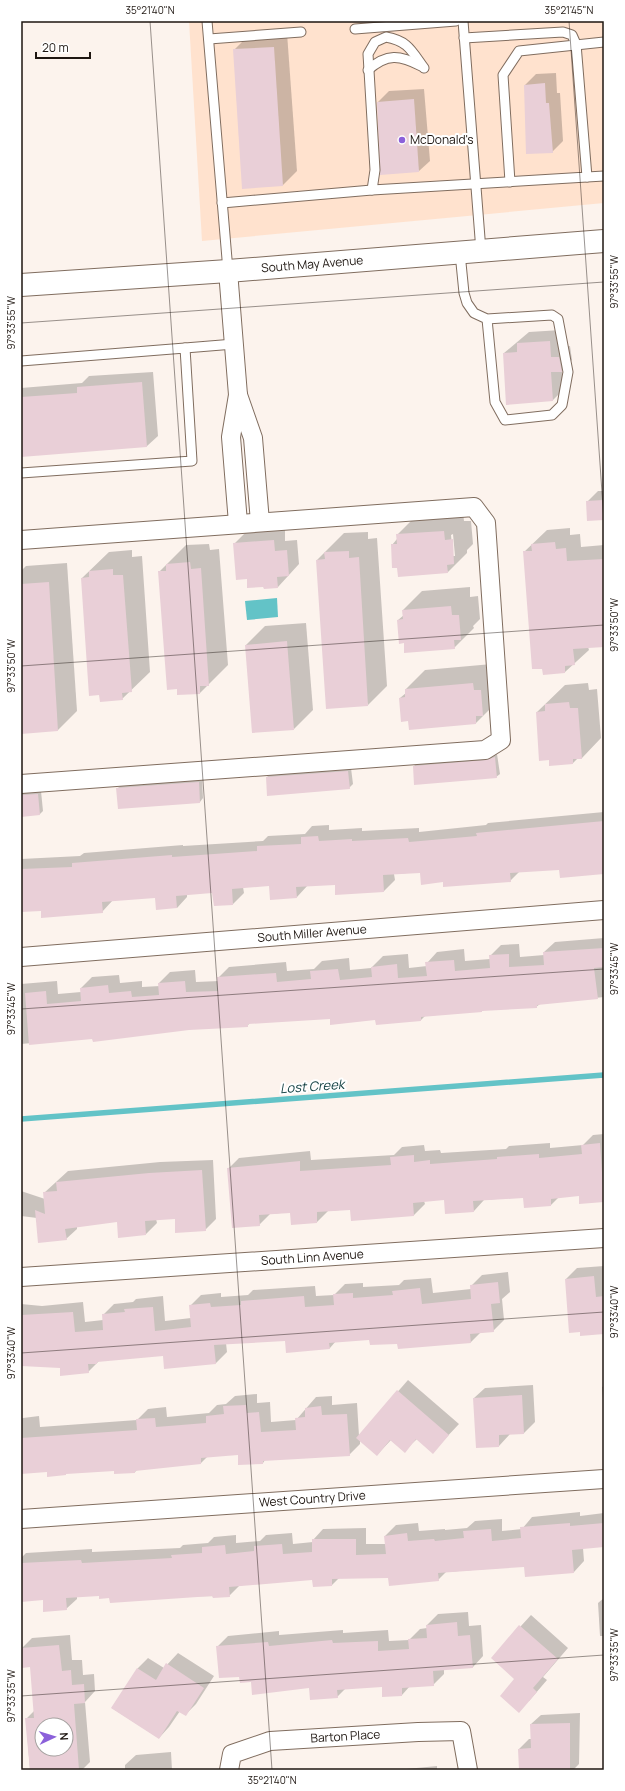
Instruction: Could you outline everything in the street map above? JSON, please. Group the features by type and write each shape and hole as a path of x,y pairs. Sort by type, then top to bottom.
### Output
{"main road":[{"name":"South May Avenue","path":"21,284 228,271 604,242"}],"street":[{"path":"228,271 238,395 231,437 238,523"},
{"path":"238,395 253,438 260,522"},
{"path":"21,540 474,507 486,523 501,740 485,750 21,784"},
{"name":"South Miller Avenue","path":"21,957 604,910"},
{"name":"South Linn Avenue","path":"21,1277 604,1238"},
{"name":"West Country Drive","path":"21,1520 604,1479"},
{"name":"Barton Place","path":"230,1762 270,1741 418,1732 461,1731 468,1770"}],"lane":[{"path":"207,21 228,271"},
{"path":"355,28 456,21"},
{"path":"463,21 476,184 471,252 464,293 467,304 474,313 487,319 552,315 558,319 568,372 562,405 552,415 505,420 495,402 487,319"},
{"path":"208,39 301,32"},
{"path":"464,38 563,32 572,35 576,44 587,177"},
{"path":"368,70 378,62 391,57 405,58 424,68 407,45 399,39 386,36 375,42 368,54 368,70 375,170 372,187"},
{"path":"510,182 503,75 519,51 604,42"},
{"path":"222,203 372,187 476,184 604,176"},
{"path":"21,361 234,344"},
{"path":"21,472 192,461 185,348"}],"shaded area":[{"path":"189,21 604,21 604,203 202,241"}],"water":[{"path":"277,598 278,617 247,620 245,601"}],"building":[{"path":"274,47 283,186 242,189 233,49"},
{"path":"545,83 546,103 549,103 553,153 526,154 524,85"},
{"path":"414,99 419,172 380,175 377,102"},
{"path":"550,341 551,357 559,357 562,372 551,372 553,401 506,405 503,353 517,352 517,343"},
{"path":"142,382 147,447 21,457 21,397 77,393 77,387"},
{"path":"604,500 604,520 587,521 586,501"},
{"path":"444,531 445,540 453,539 454,564 447,565 448,573 398,577 397,568 392,568 391,544 397,544 396,534"},
{"path":"274,540 275,551 287,550 289,576 277,577 278,588 247,588 247,579 236,580 233,543"},
{"path":"555,542 556,549 566,548 567,561 604,559 604,647 573,649 575,665 565,666 565,673 543,675 542,669 532,669 523,551 532,551 531,544"},
{"path":"349,551 349,558 359,557 368,706 326,709 316,560 325,559 324,552"},
{"path":"190,562 191,569 201,568 209,686 200,686 200,694 177,695 177,689 167,690 158,571 166,571 166,564"},
{"path":"113,569 113,575 123,575 132,692 122,693 123,700 100,702 99,695 89,696 81,578 89,577 89,571"},
{"path":"49,582 58,731 21,734 21,584"},
{"path":"451,606 452,615 459,615 461,640 454,640 455,649 404,653 404,643 399,644 397,620 403,619 402,610"},
{"path":"287,641 294,730 252,733 245,645"},
{"path":"473,683 474,690 481,690 483,716 476,716 476,724 409,730 408,721 401,722 399,698 405,697 405,689"},
{"path":"569,702 570,708 578,708 582,759 573,759 573,764 549,766 549,760 539,761 536,712 545,711 545,704"},
{"path":"495,757 497,778 414,785 413,766 486,760"},
{"path":"348,771 350,789 267,796 266,777"},
{"path":"199,782 200,803 118,809 116,788"},
{"path":"38,794 40,815 21,817 21,795"},
{"path":"604,821 604,874 560,878 559,870 510,873 511,882 443,887 443,882 421,885 420,873 383,875 384,892 335,895 335,885 296,887 297,898 270,900 269,886 232,889 233,905 214,906 212,893 176,896 177,908 156,910 155,898 102,902 103,913 41,918 41,911 21,912 21,869 72,867 72,863 172,855 172,857 257,851 257,846 301,844 301,837 318,836 319,841 408,838 409,842 477,836 476,833"},
{"path":"604,948 604,967 594,968 598,999 537,1005 537,1008 482,1011 421,1017 421,1021 376,1025 375,1020 330,1025 330,1019 248,1024 248,1027 189,1030 93,1042 92,1039 29,1045 25,993 46,991 47,1004 81,1001 80,988 108,985 109,993 131,991 132,997 159,995 158,983 185,981 186,992 218,991 217,977 276,973 277,982 311,979 310,971 338,969 340,980 372,977 371,967 397,964 398,978 427,976 425,962 454,960 455,971 490,968 489,955 509,954 509,967 544,965 543,952"},
{"path":"600,1143 604,1202 579,1204 579,1196 551,1199 551,1206 524,1208 523,1198 473,1201 474,1212 445,1214 444,1200 413,1203 414,1216 351,1221 350,1210 317,1212 317,1223 291,1225 290,1213 259,1215 260,1226 232,1228 227,1168 300,1161 300,1171 391,1165 390,1157 414,1155 414,1162 430,1160 430,1164 539,1154 539,1158 582,1154 581,1145"},
{"path":"202,1170 206,1231 175,1233 175,1219 145,1221 146,1235 118,1238 117,1222 65,1229 67,1240 38,1243 35,1210 45,1214 43,1192 57,1191 56,1182 149,1173"},
{"path":"594,1276 596,1297 604,1296 604,1334 580,1336 580,1332 569,1333 565,1279"},
{"path":"498,1282 500,1303 491,1304 494,1332 470,1334 471,1343 398,1349 397,1344 370,1345 369,1340 329,1343 330,1349 286,1353 285,1341 214,1345 216,1364 164,1369 163,1356 97,1362 97,1364 88,1364 89,1373 60,1376 60,1368 21,1366 21,1315 73,1312 75,1332 103,1330 102,1314 125,1312 124,1309 153,1307 155,1331 191,1327 189,1305 210,1303 211,1307 241,1305 241,1301 304,1296 305,1307 334,1305 333,1294 353,1293 353,1298 393,1295 392,1291 420,1288 422,1304 471,1299 470,1285"},
{"path":"397,1390 449,1435 433,1454 416,1439 405,1453 390,1440 377,1456 356,1438"},
{"path":"522,1395 524,1434 499,1435 499,1447 476,1448 473,1398"},
{"path":"246,1405 247,1413 259,1412 261,1432 296,1430 295,1418 305,1417 305,1408 321,1406 322,1415 347,1414 350,1456 263,1461 263,1464 238,1465 238,1455 201,1458 201,1464 135,1471 135,1473 114,1474 114,1471 66,1474 47,1477 47,1472 21,1474 21,1438 137,1430 136,1419 155,1418 156,1427 206,1423 206,1416 224,1414 223,1406"},
{"path":"570,1523 570,1526 604,1523 604,1547 572,1550 574,1573 525,1577 524,1567 438,1573 439,1581 389,1586 388,1578 332,1579 332,1586 313,1587 312,1580 229,1587 230,1597 213,1598 212,1596 110,1603 109,1598 99,1599 99,1596 66,1598 67,1610 43,1612 43,1600 21,1602 21,1563 81,1560 82,1563 172,1558 171,1555 202,1553 202,1547 225,1545 226,1554 254,1551 254,1546 282,1544 283,1554 312,1552 312,1539 356,1539 356,1555 386,1554 384,1536 407,1533 408,1541 434,1539 435,1541 464,1538 463,1531 491,1529 492,1541 521,1538 520,1527"},
{"path":"457,1622 458,1636 470,1635 473,1668 433,1671 434,1686 402,1688 402,1696 382,1697 382,1687 337,1690 338,1698 310,1700 309,1688 252,1695 251,1682 240,1683 239,1677 219,1678 216,1646 268,1642 269,1646 332,1640 333,1643 378,1641 378,1651 409,1649 408,1639 427,1638 426,1625"},
{"path":"519,1625 558,1659 533,1688 537,1692 519,1713 500,1696 514,1679 491,1658"},
{"path":"59,1645 62,1671 71,1670 72,1685 84,1684 85,1703 74,1704 79,1770 30,1770 25,1718 34,1718 30,1667 22,1668 21,1648"},
{"path":"166,1663 204,1688 186,1716 177,1711 159,1739 111,1708 137,1668 156,1680"},
{"path":"570,1723 570,1770 519,1770 518,1749 531,1748 530,1724"}],"waterway":[{"name":"Lost Creek","path":"21,1119 604,1075"}],"place":[{"name":"McDonald's","path":"402,140"}]}
